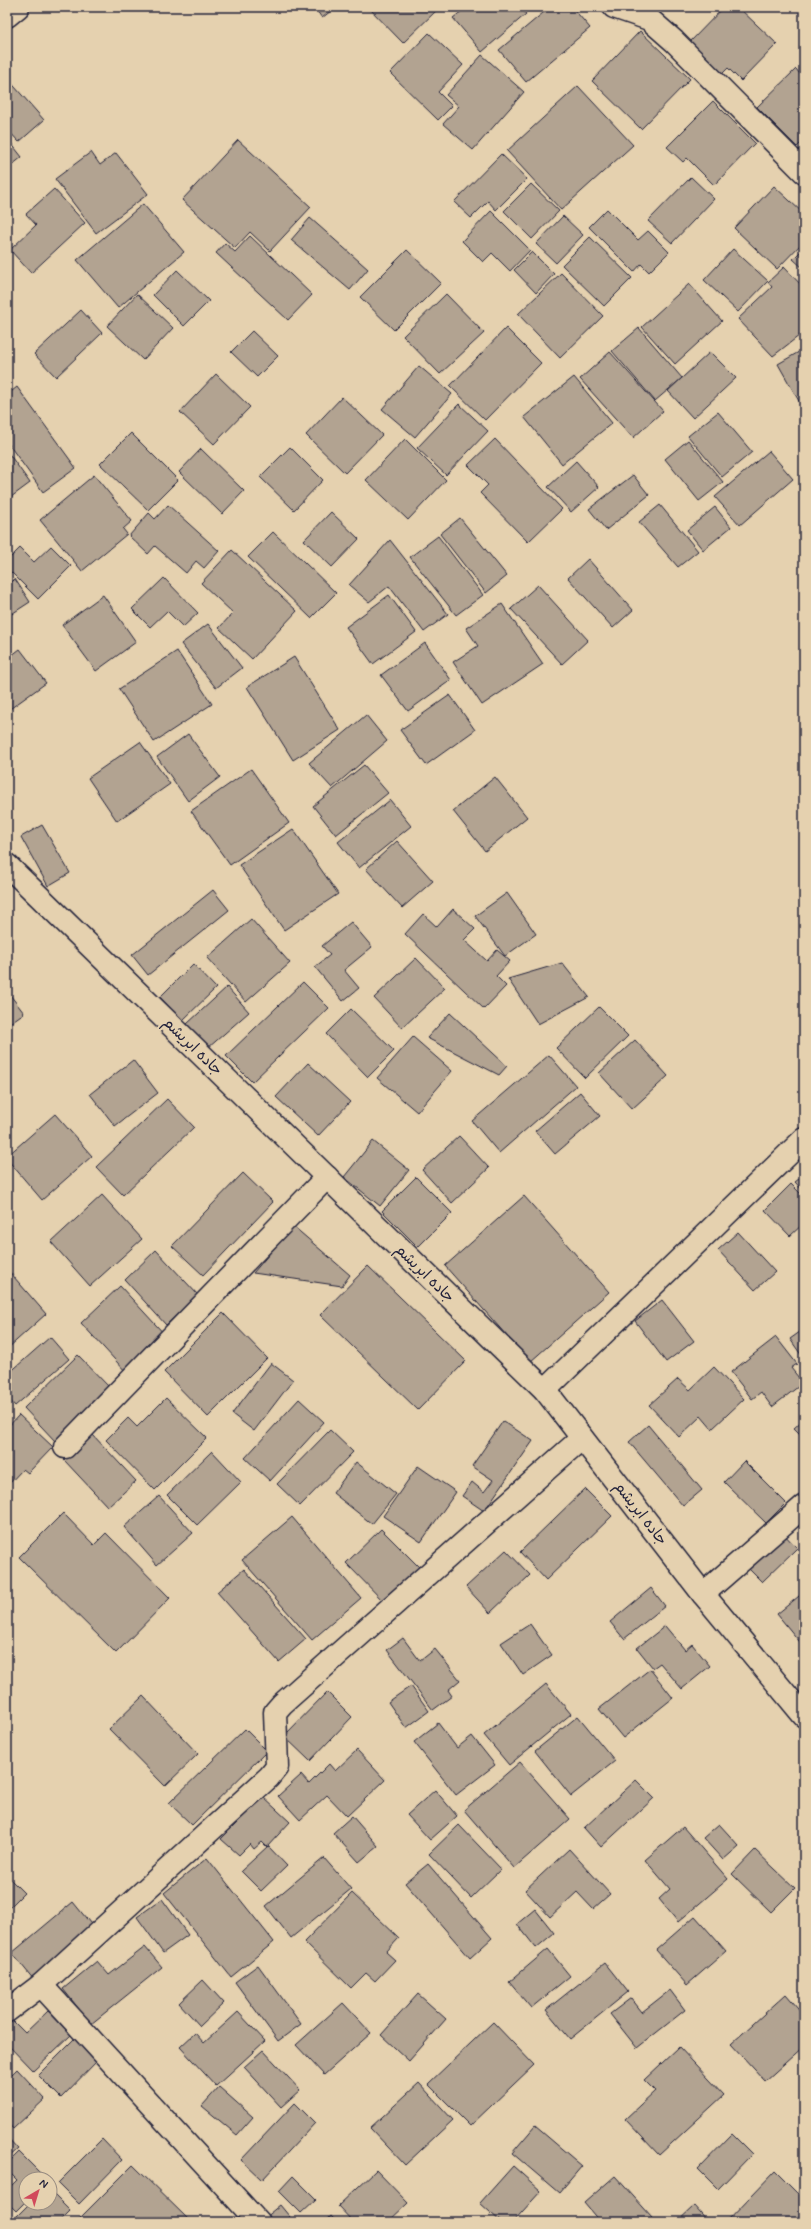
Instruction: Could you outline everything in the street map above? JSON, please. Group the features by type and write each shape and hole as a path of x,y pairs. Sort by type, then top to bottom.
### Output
{"street":[{"path":"7,16 18,7"},
{"path":"614,7 649,19 674,41 804,172"},
{"name":"جاده ابریشم","path":"7,865 545,1390 703,1594 804,1716"},
{"path":"545,1390 804,1139"},
{"path":"65,1447 327,1176"},
{"path":"7,2011 41,1985 269,1777 277,1767 276,1712 282,1704 582,1438"},
{"path":"703,1594 804,1506"},
{"path":"41,1985 258,2222"}],"building":[{"path":"314,7 336,7 322,18"},
{"path":"368,7 438,7 439,8 403,43"},
{"path":"467,7 520,7 526,14 482,52 453,18"},
{"path":"550,7 572,7 590,28 526,82 499,50"},
{"path":"724,7 738,7 777,44 741,81 728,68 722,74 689,43"},
{"path":"640,31 690,79 641,129 592,81"},
{"path":"429,33 463,65 438,92 452,106 438,120 390,73"},
{"path":"482,55 524,92 473,150 443,124 459,106 446,95"},
{"path":"796,69 804,79 804,140 797,147 757,107"},
{"path":"7,78 44,120 19,142 7,129"},
{"path":"578,86 633,145 561,210 507,151"},
{"path":"713,101 755,143 714,185 687,158 683,162 667,147"},
{"path":"7,138 22,157 7,169"},
{"path":"238,140 311,207 270,251 250,232 235,248 182,200"},
{"path":"91,152 100,165 116,153 148,194 96,233 55,179"},
{"path":"501,154 527,179 496,210 488,201 471,218 454,202"},
{"path":"691,177 714,199 672,243 648,221"},
{"path":"531,184 559,211 532,239 504,211"},
{"path":"774,186 804,214 804,241 777,269 734,228"},
{"path":"54,189 85,223 31,273 10,250 36,225 26,214"},
{"path":"143,204 184,252 118,308 77,260"},
{"path":"607,209 638,240 648,231 669,252 649,272 641,264 634,272 589,227"},
{"path":"491,211 530,250 510,271 492,253 483,262 462,241"},
{"path":"563,216 583,235 556,263 536,244"},
{"path":"310,218 368,269 350,290 291,240"},
{"path":"250,236 312,295 288,320 216,253 225,243 235,252"},
{"path":"590,237 632,278 604,306 562,265"},
{"path":"804,248 804,269 793,259"},
{"path":"733,249 768,281 738,312 704,280"},
{"path":"407,250 441,283 394,330 360,297"},
{"path":"532,252 554,274 536,293 514,270"},
{"path":"784,267 804,288 804,332 773,356 738,319 772,287 768,282"},
{"path":"177,270 209,301 184,326 153,295"},
{"path":"561,273 603,316 560,358 518,314"},
{"path":"689,284 722,321 675,364 642,327"},
{"path":"137,294 173,328 143,360 107,326"},
{"path":"446,294 484,333 440,374 403,336"},
{"path":"81,310 102,333 56,377 34,354"},
{"path":"506,328 541,363 485,420 450,386"},
{"path":"639,328 682,378 655,401 612,351"},
{"path":"252,331 278,356 257,377 231,352"},
{"path":"804,349 804,410 778,364"},
{"path":"610,352 663,411 633,438 580,379"},
{"path":"710,352 736,378 693,418 668,391"},
{"path":"419,366 452,394 415,437 382,409"},
{"path":"216,374 250,407 214,444 180,412"},
{"path":"574,377 612,423 562,464 524,417"},
{"path":"17,387 76,468 43,492 7,442 7,395"},
{"path":"342,397 382,435 345,473 306,435"},
{"path":"459,404 488,431 446,475 417,448"},
{"path":"718,412 752,452 722,477 688,436"},
{"path":"131,433 178,480 148,510 100,464"},
{"path":"405,439 446,480 408,520 366,480"},
{"path":"495,439 562,509 528,542 480,493 488,485 468,465"},
{"path":"688,440 723,482 699,501 665,459"},
{"path":"290,447 323,480 294,510 260,477"},
{"path":"201,449 244,491 222,514 179,472"},
{"path":"7,451 30,483 7,500"},
{"path":"769,451 793,479 740,525 715,497"},
{"path":"576,461 599,487 571,512 548,487"},
{"path":"94,475 132,521 123,529 127,534 82,571 40,520"},
{"path":"633,475 649,495 606,530 589,509"},
{"path":"168,505 219,551 204,568 196,561 186,573 155,546 148,554 129,536 149,513 155,519"},
{"path":"660,505 698,551 678,567 639,522"},
{"path":"715,507 731,527 703,550 687,530"},
{"path":"331,512 359,539 332,567 304,540"},
{"path":"460,518 507,576 486,593 440,534"},
{"path":"273,532 336,593 311,618 248,557"},
{"path":"438,536 483,595 456,615 410,557"},
{"path":"390,540 448,614 424,632 389,586 369,602 349,585"},
{"path":"51,546 71,566 38,599 7,568 7,561 20,548 34,562"},
{"path":"232,550 297,611 252,659 219,628 233,613 201,583"},
{"path":"588,559 633,610 613,628 568,578"},
{"path":"164,578 198,613 183,627 167,611 150,627 132,609"},
{"path":"15,579 30,602 7,617 7,584"},
{"path":"538,585 588,640 562,664 511,609"},
{"path":"103,595 136,642 96,671 62,625"},
{"path":"389,595 416,632 373,664 346,627"},
{"path":"502,604 543,664 482,705 453,662 478,646 466,628"},
{"path":"208,624 242,668 216,688 181,644"},
{"path":"425,643 451,680 408,711 381,675"},
{"path":"20,649 46,683 7,711 7,659"},
{"path":"177,651 212,704 154,742 119,689"},
{"path":"294,657 340,730 293,760 247,687"},
{"path":"450,695 475,730 426,765 400,730"},
{"path":"366,715 387,741 332,788 309,763"},
{"path":"188,734 220,777 188,801 157,757"},
{"path":"140,742 170,784 117,821 88,778"},
{"path":"364,765 388,793 336,835 313,806"},
{"path":"251,769 289,823 230,865 191,811"},
{"path":"495,777 527,817 485,851 453,811"},
{"path":"390,800 411,826 359,868 338,842"},
{"path":"42,825 70,873 48,886 21,837"},
{"path":"293,829 338,894 284,930 239,865"},
{"path":"397,841 433,881 402,908 366,869"},
{"path":"213,890 229,910 148,975 132,955"},
{"path":"507,893 536,934 505,956 475,916"},
{"path":"453,909 475,929 464,940 487,961 497,950 510,961 496,976 506,986 484,1009 405,934 423,914 437,927"},
{"path":"251,919 290,963 246,1002 207,958"},
{"path":"351,922 372,947 344,970 359,988 343,1001 315,967 330,955 322,946"},
{"path":"416,958 445,988 402,1028 374,998"},
{"path":"562,963 589,997 538,1024 508,979"},
{"path":"193,964 216,988 182,1021 160,997"},
{"path":"303,982 329,1008 252,1082 226,1056"},
{"path":"227,987 249,1012 208,1048 187,1024"},
{"path":"7,991 24,1013 7,1025"},
{"path":"599,1007 628,1036 585,1078 556,1048"},
{"path":"351,1009 394,1051 368,1077 326,1034"},
{"path":"450,1013 507,1066 499,1075 427,1038"},
{"path":"413,1037 452,1071 417,1112 377,1078"},
{"path":"635,1040 668,1076 632,1109 599,1073"},
{"path":"549,1055 576,1086 499,1153 472,1121"},
{"path":"133,1060 158,1093 115,1126 90,1094"},
{"path":"308,1063 350,1102 318,1136 276,1097"},
{"path":"580,1092 600,1116 555,1154 535,1131"},
{"path":"167,1099 194,1127 123,1195 96,1167"},
{"path":"55,1114 92,1156 42,1200 7,1159 7,1156"},
{"path":"459,1136 489,1168 452,1203 422,1170"},
{"path":"373,1141 409,1170 380,1206 344,1177"},
{"path":"243,1173 273,1202 203,1275 172,1246"},
{"path":"804,1175 804,1192 795,1182"},
{"path":"416,1177 452,1213 418,1247 382,1211"},
{"path":"791,1184 804,1197 804,1223 790,1236 765,1210"},
{"path":"102,1195 142,1239 90,1286 51,1242"},
{"path":"524,1196 609,1292 530,1362 445,1266"},
{"path":"293,1226 350,1275 342,1286 253,1273"},
{"path":"738,1232 775,1272 755,1290 718,1250"},
{"path":"156,1250 198,1295 166,1325 125,1280"},
{"path":"368,1266 466,1361 418,1410 320,1315"},
{"path":"7,1269 46,1314 7,1349"},
{"path":"120,1286 167,1337 127,1373 81,1323"},
{"path":"662,1300 694,1341 666,1362 635,1321"},
{"path":"223,1313 267,1358 208,1417 164,1372"},
{"path":"804,1329 804,1359 790,1339"},
{"path":"50,1337 69,1359 15,1406 7,1397 7,1375"},
{"path":"776,1337 797,1364 791,1368 803,1383 772,1407 761,1392 752,1399 731,1372"},
{"path":"78,1355 110,1388 56,1442 24,1408"},
{"path":"271,1363 293,1380 254,1431 232,1414"},
{"path":"714,1367 744,1399 712,1429 701,1416 679,1437 649,1405 678,1379 690,1390"},
{"path":"166,1398 207,1438 155,1490 106,1440 128,1418 137,1427"},
{"path":"299,1399 324,1422 270,1481 245,1458"},
{"path":"19,1415 53,1447 28,1473 23,1469 7,1486 7,1428"},
{"path":"804,1419 804,1438 794,1428"},
{"path":"503,1421 533,1441 484,1511 462,1496 472,1482 484,1492 493,1480 472,1466"},
{"path":"648,1425 702,1490 683,1506 629,1442"},
{"path":"330,1430 353,1452 300,1506 277,1484"},
{"path":"92,1434 136,1481 108,1507 64,1460"},
{"path":"212,1451 241,1482 197,1525 167,1495"},
{"path":"744,1461 786,1503 766,1523 724,1482"},
{"path":"356,1462 396,1494 372,1524 333,1493"},
{"path":"418,1466 456,1492 421,1542 383,1516"},
{"path":"585,1489 612,1516 546,1580 520,1552"},
{"path":"159,1496 193,1533 157,1565 124,1527"},
{"path":"63,1513 94,1545 106,1533 170,1598 116,1653 19,1557"},
{"path":"292,1517 361,1598 312,1640 242,1560"},
{"path":"381,1529 422,1570 387,1605 346,1563"},
{"path":"781,1531 797,1548 762,1582 746,1566"},
{"path":"506,1550 530,1575 490,1613 466,1587"},
{"path":"244,1569 306,1639 279,1662 217,1592"},
{"path":"651,1588 665,1606 624,1639 610,1622"},
{"path":"804,1592 804,1647 777,1614"},
{"path":"530,1624 552,1655 523,1675 501,1643"},
{"path":"665,1626 685,1650 692,1644 710,1666 682,1689 660,1663 653,1668 637,1648"},
{"path":"403,1638 420,1661 435,1649 460,1680 448,1690 452,1696 433,1710 387,1650"},
{"path":"650,1669 673,1698 623,1738 599,1709"},
{"path":"546,1684 571,1714 509,1765 484,1735"},
{"path":"411,1686 429,1711 406,1728 388,1702"},
{"path":"327,1692 352,1717 310,1761 284,1736"},
{"path":"143,1696 198,1754 165,1786 109,1729"},
{"path":"578,1716 615,1761 571,1796 535,1751"},
{"path":"438,1723 457,1748 472,1736 495,1765 456,1795 414,1742"},
{"path":"245,1729 267,1751 192,1825 169,1803"},
{"path":"357,1750 385,1780 347,1816 327,1795 300,1820 278,1796 301,1775 309,1784 329,1764 335,1771"},
{"path":"520,1762 570,1819 514,1868 464,1810"},
{"path":"636,1780 654,1798 601,1847 584,1828"},
{"path":"435,1790 457,1816 430,1840 407,1815"},
{"path":"263,1797 290,1822 267,1847 262,1842 254,1849 250,1844 239,1855 221,1839"},
{"path":"352,1816 378,1846 359,1862 333,1833"},
{"path":"719,1824 739,1846 723,1860 703,1838"},
{"path":"459,1825 501,1869 471,1898 429,1854"},
{"path":"683,1827 728,1879 678,1922 659,1899 670,1889 645,1860"},
{"path":"268,1846 287,1866 261,1891 241,1871"},
{"path":"569,1849 610,1894 593,1909 577,1892 550,1917 525,1890"},
{"path":"755,1850 795,1888 771,1912 732,1874"},
{"path":"207,1858 274,1942 231,1977 164,1893"},
{"path":"324,1858 351,1889 291,1938 266,1906"},
{"path":"428,1864 492,1938 470,1958 405,1883"},
{"path":"7,1876 24,1893 7,1910"},
{"path":"352,1893 399,1938 386,1952 395,1960 375,1981 366,1973 351,1988 304,1942"},
{"path":"162,1899 188,1935 163,1953 137,1917"},
{"path":"73,1902 95,1929 34,1980 12,1953"},
{"path":"535,1909 554,1933 536,1948 517,1924"},
{"path":"695,1916 726,1951 687,1985 656,1950"},
{"path":"145,1947 162,1967 91,2024 63,1989 97,1961 109,1975"},
{"path":"548,1949 570,1976 531,2008 509,1982"},
{"path":"605,1963 628,1992 570,2039 546,2010"},
{"path":"258,1965 301,2024 278,2041 235,1982"},
{"path":"203,1980 224,2003 200,2026 179,2003"},
{"path":"670,1990 685,2010 637,2048 610,2014 631,1998 642,2012"},
{"path":"418,1994 446,2019 409,2061 381,2035"},
{"path":"786,1994 804,2015 804,2046 765,2081 731,2044"},
{"path":"343,2003 371,2033 324,2075 296,2045"},
{"path":"48,2011 71,2035 33,2071 7,2044 7,2024 11,2019 25,2033"},
{"path":"238,2012 265,2041 216,2086 180,2047 195,2033 204,2043"},
{"path":"493,2022 534,2065 470,2126 428,2084"},
{"path":"75,2038 98,2060 61,2098 38,2075"},
{"path":"679,2047 724,2095 659,2155 625,2119 655,2091 644,2080"},
{"path":"263,2050 300,2090 281,2107 244,2067"},
{"path":"17,2069 45,2099 13,2129 7,2122 7,2079"},
{"path":"419,2083 453,2120 405,2165 370,2128"},
{"path":"219,2087 253,2117 237,2135 202,2106"},
{"path":"295,2103 315,2123 262,2180 241,2160"},
{"path":"535,2126 582,2166 559,2193 512,2153"},
{"path":"732,2134 752,2154 718,2189 698,2169"},
{"path":"7,2137 18,2149 7,2159"},
{"path":"102,2139 122,2160 79,2204 58,2183"},
{"path":"19,2152 38,2171 18,2171 18,2209 16,2211 7,2202 7,2190 17,2180 7,2170 7,2164"},
{"path":"133,2165 191,2222 82,2222 79,2219"},
{"path":"513,2166 541,2191 513,2222 501,2222 480,2203"},
{"path":"376,2170 408,2203 388,2222 353,2222 338,2206"},
{"path":"775,2171 798,2194 804,2187 804,2222 726,2222"},
{"path":"293,2176 316,2199 301,2213 279,2191"},
{"path":"615,2176 652,2217 645,2222 600,2222 584,2203"},
{"path":"58,2199 70,2211 59,2222 15,2222 13,2220 22,2211 58,2211"},
{"path":"280,2205 294,2222 267,2222 264,2218"},
{"path":"694,2206 708,2222 677,2222"},
{"path":"331,2216 337,2222 325,2222"}]}
